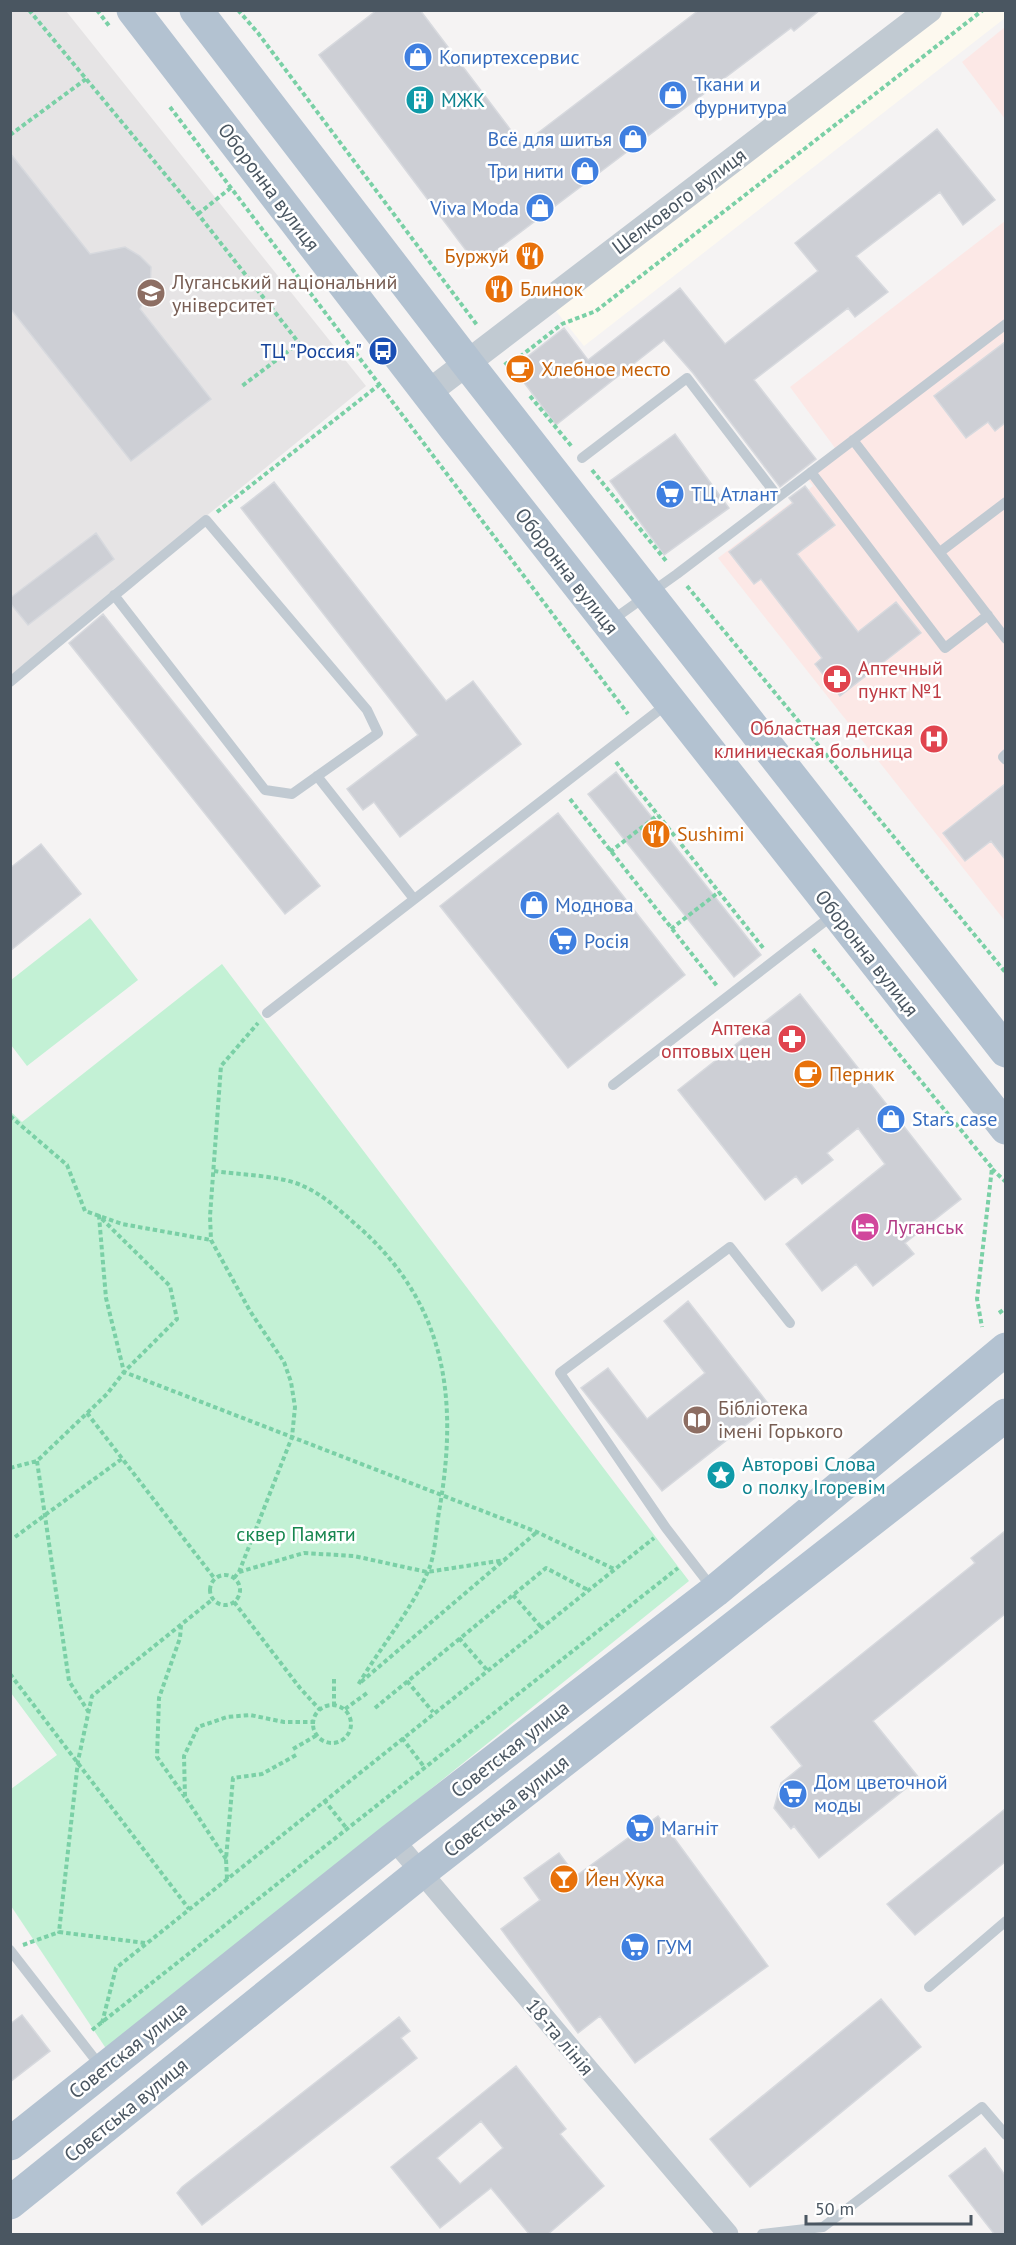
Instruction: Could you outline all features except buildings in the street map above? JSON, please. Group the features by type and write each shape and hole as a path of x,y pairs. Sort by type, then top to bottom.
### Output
{"main road":[{"name":"Оборонна вулиця","path":"133,10 243,179 429,393 1005,1128"},
{"path":"196,10 479,354 649,595 1005,1051"},
{"name":"Советская улица","path":"10,2144 393,1839 716,1591 994,1338"},
{"name":"Совєтська вулиця","path":"10,2203 421,1872 1005,1415"}],"street":[{"name":"Шелкового вулиця","path":"429,393 929,10"},
{"name":"18-та лінія","path":"393,1839 728,2235"}],"lane":[{"path":"608,623 677,574 1005,324"},
{"path":"582,458 687,378 778,497"},
{"path":"853,440 1005,639"},
{"path":"811,472 945,648 988,615"},
{"path":"940,552 1005,502"},
{"path":"10,682 114,595 206,520 367,710 378,733 292,794 265,790 114,595"},
{"path":"267,1013 670,702"},
{"path":"1005,754 1003,757 1005,760"},
{"path":"317,776 414,899"},
{"path":"613,1085 836,913"},
{"path":"716,1591 666,1528 560,1373 730,1247 790,1323"},
{"path":"929,1987 1005,1921"},
{"path":"15,1948 103,2070"},
{"path":"762,2234 824,2227 982,2107 1005,2135"}],"path":[{"path":"29,10 198,214 299,344 242,386"},
{"path":"238,10 265,42 479,354 508,366 518,381"},
{"path":"508,366 562,324 596,311 983,10"},
{"path":"10,135 86,79"},
{"path":"198,214 243,179 379,385 637,727"},
{"path":"206,520 379,385"},
{"path":"525,389 1005,973"},
{"path":"607,750 774,961"},
{"path":"560,787 723,993"},
{"path":"610,852 658,815"},
{"path":"671,929 719,892"},
{"path":"803,938 1005,1182"},
{"path":"234,1578 292,1437 295,1407 291,1382 284,1362 250,1311 211,1240 213,1171 221,1066 267,1013"},
{"path":"10,1116 67,1165 85,1211 122,1224 211,1240"},
{"path":"992,1168 977,1299 994,1338"},
{"path":"213,1171 303,1186 344,1214 382,1249 406,1278 426,1315 445,1381 448,1439 442,1494 427,1572 358,1685 537,1532"},
{"path":"10,1468 37,1461 87,1413 177,1319 170,1286 99,1216"},
{"path":"99,1216 106,1298 124,1372"},
{"path":"999,1313 1005,1308"},
{"path":"124,1372 537,1532 614,1569"},
{"path":"87,1413 215,1579"},
{"path":"15,1537 123,1458"},
{"path":"37,1461 69,1681 88,1712"},
{"path":"102,2024 116,1968 666,1528"},
{"path":"238,1572 304,1553 354,1556 427,1572 505,1560"},
{"path":"80,2039 102,2024 690,1558"},
{"path":"375,1708 546,1568 588,1590"},
{"path":"224,1575 234,1578 241,1590 234,1602 221,1605 213,1599 210,1591 215,1579 224,1575"},
{"path":"513,1595 541,1627"},
{"path":"59,1932 78,1761 92,1696 213,1599"},
{"path":"234,1602 300,1688 320,1710"},
{"path":"181,1625 180,1638 159,1698 157,1757 226,1858"},
{"path":"459,1638 487,1670"},
{"path":"10,1674 189,1909"},
{"path":"334,1676 334,1706"},
{"path":"407,1681 434,1712"},
{"path":"345,1709 367,1693"},
{"path":"326,1706 334,1706 345,1709 351,1722 350,1732 342,1741 332,1744 321,1741 312,1722 320,1710 326,1706"},
{"path":"185,1797 184,1756 198,1727 227,1717 250,1715 284,1722 312,1722"},
{"path":"293,1749 317,1736"},
{"path":"402,1738 425,1768"},
{"path":"226,1879 233,1778 262,1774 297,1754"},
{"path":"324,1800 348,1830"},
{"path":"15,1948 59,1932 146,1943"}],"shaded area":[{"name":"Луганський національний університет","path":"11,11 66,11 366,386 11,675"},
{"path":"943,11 1005,11 1005,18 584,346 556,311"},
{"path":"1005,27 1005,119 962,62"},
{"name":"Областная детская клиническая больница","path":"1005,221 1005,921 718,558 813,486 803,473 835,448 790,387"}],"green space":[{"path":"90,918 138,980 27,1066 11,1045 11,980"},
{"name":"сквер Памяти","path":"222,964 689,1581 107,2050 11,1906 11,1789 57,1755 11,1693 11,1112 22,1122"}],"place":[{"name":"Копиртехсервис","path":"418,57"},
{"name":"Ткани и фурнитура","path":"673,95"},
{"name":"МЖК","path":"420,100"},
{"name":"Всё для шитья","path":"633,139"},
{"name":"Три нити","path":"585,171"},
{"name":"Viva Moda","path":"540,208"},
{"name":"Буржуй","path":"530,256"},
{"name":"Блинок","path":"499,289"},
{"name":"Луганський національний університет","path":"151,293"},
{"name":"ТЦ \"Россия\"","path":"383,351"},
{"name":"Хлебное место","path":"520,369"},
{"name":"ТЦ Атлант","path":"670,494"},
{"name":"Аптечный пункт №1","path":"837,679"},
{"name":"Областная детская клиническая больница","path":"934,739"},
{"name":"Sushimi","path":"656,834"},
{"name":"Моднова","path":"534,905"},
{"name":"Росія","path":"563,941"},
{"name":"Аптека оптовых цен","path":"792,1039"},
{"name":"Перник","path":"808,1074"},
{"name":"Stars case","path":"891,1119"},
{"name":"Луганськ","path":"865,1227"},
{"name":"Бібліотека імені Горького","path":"697,1420"},
{"name":"Авторові Слова о полку Ігоревім","path":"721,1475"},
{"name":"Дом цветочной моды","path":"793,1794"},
{"name":"Магніт","path":"640,1828"},
{"name":"Йен Хука","path":"564,1879"},
{"name":"ГУМ","path":"635,1947"}]}
